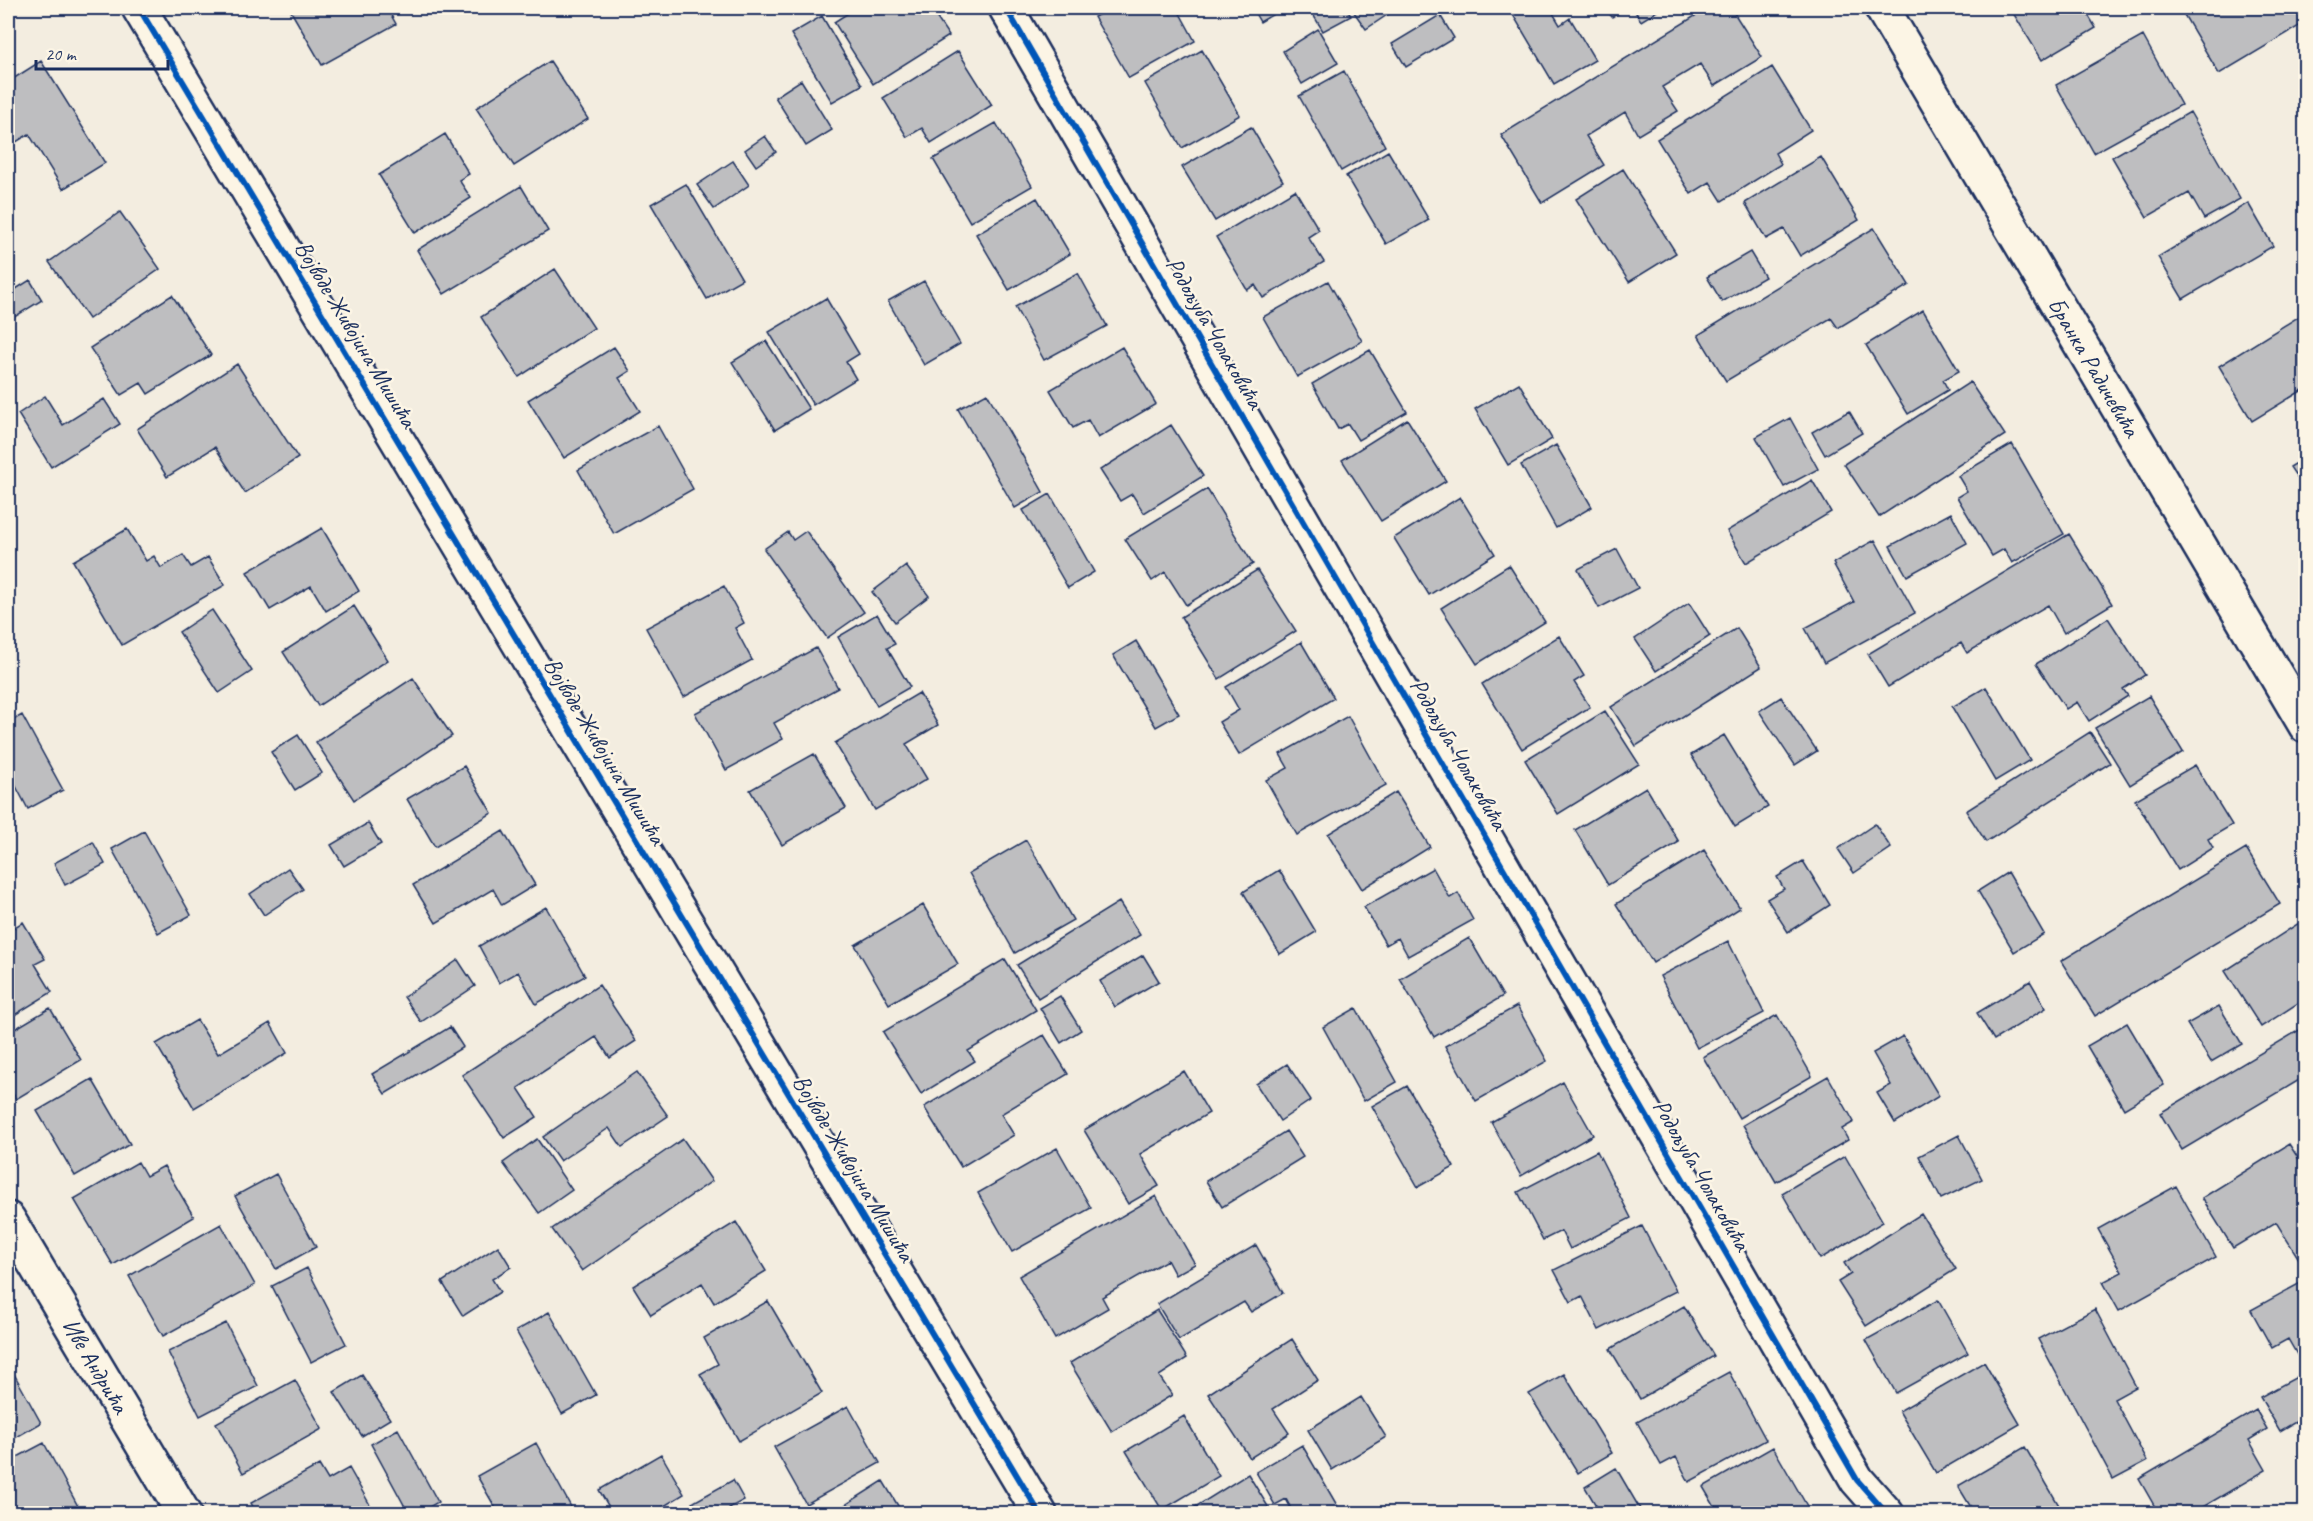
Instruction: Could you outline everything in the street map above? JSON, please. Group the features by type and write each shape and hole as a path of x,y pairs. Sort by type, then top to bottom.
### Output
{"street":[{"name":"Војводе Живојина Мишића","path":"139,8 1040,1514"},
{"name":"Родољуба Чолаковића","path":"1006,8 1857,1480 1887,1514"},
{"name":"Бранка Радичевића","path":"1882,8 2306,726"},
{"name":"Иве Андрића","path":"8,1219 183,1514"}],"building":[{"path":"289,8 387,8 396,24 322,65"},
{"path":"856,8 930,8 949,36 873,84 834,22"},
{"path":"1111,8 1177,8 1195,41 1129,78 1094,17"},
{"path":"1252,8 1284,8 1260,22"},
{"path":"1309,8 1346,8 1351,16 1323,31"},
{"path":"1351,8 1391,8 1393,11 1366,29"},
{"path":"1509,8 1550,8 1560,25 1570,18 1595,60 1554,84"},
{"path":"1605,8 1627,8 1612,17"},
{"path":"1633,8 1662,8 1641,21"},
{"path":"1708,8 1731,8 1762,57 1714,86 1700,64 1662,87 1678,111 1638,135 1625,112 1586,136 1604,165 1542,203 1501,135"},
{"path":"2010,8 2084,8 2096,28 2042,60"},
{"path":"2180,8 2301,8 2306,22 2219,74"},
{"path":"1440,15 1454,38 1406,67 1392,44"},
{"path":"822,16 862,85 832,102 791,34"},
{"path":"1318,29 1338,63 1302,84 1283,51"},
{"path":"2143,36 2181,105 2094,153 2056,85"},
{"path":"1202,50 1240,115 1182,148 1145,83"},
{"path":"958,51 992,105 931,143 922,128 907,137 883,98"},
{"path":"41,61 105,163 63,189 29,134 8,147 8,82"},
{"path":"550,61 588,119 514,166 476,108"},
{"path":"1772,67 1811,130 1775,153 1781,164 1722,201 1710,182 1691,194 1657,139"},
{"path":"1344,71 1385,146 1341,171 1299,96"},
{"path":"801,80 832,130 806,146 775,97"},
{"path":"2190,112 2240,199 2204,219 2189,193 2147,217 2112,157"},
{"path":"996,123 1032,186 970,222 933,159"},
{"path":"1251,127 1283,181 1215,221 1182,167"},
{"path":"445,134 469,174 459,180 471,198 415,233 379,175"},
{"path":"765,136 776,152 756,166 745,150"},
{"path":"1388,151 1429,220 1386,244 1346,176"},
{"path":"1821,157 1859,220 1800,256 1784,229 1766,239 1745,203"},
{"path":"733,161 749,185 714,209 697,185"},
{"path":"1623,169 1676,253 1629,282 1576,199"},
{"path":"686,184 742,279 707,299 651,204"},
{"path":"521,186 548,231 444,294 417,250"},
{"path":"1295,190 1319,230 1308,237 1324,262 1263,298 1255,285 1247,290 1216,237"},
{"path":"1037,198 1070,254 1009,290 976,234"},
{"path":"2248,203 2273,246 2183,299 2158,257"},
{"path":"120,212 160,269 89,319 49,262"},
{"path":"1874,228 1909,285 1838,328 1831,318 1726,381 1698,335"},
{"path":"1750,252 1765,277 1722,302 1707,277"},
{"path":"555,269 594,328 519,377 481,317"},
{"path":"1078,273 1107,326 1044,360 1015,307"},
{"path":"30,280 42,300 8,321 8,294"},
{"path":"924,281 960,344 924,365 888,301"},
{"path":"1328,281 1362,341 1297,377 1263,317"},
{"path":"172,295 211,355 148,394 141,383 121,395 90,348"},
{"path":"826,298 859,354 846,362 856,379 813,405 769,332"},
{"path":"1923,310 1959,371 1943,380 1948,390 1908,414 1866,345"},
{"path":"2306,312 2306,388 2252,421 2219,366"},
{"path":"766,341 809,409 775,430 732,362"},
{"path":"614,347 630,371 619,378 640,411 564,458 528,400"},
{"path":"1122,347 1156,404 1098,438 1088,420 1073,428 1050,390"},
{"path":"1370,350 1407,412 1358,440 1348,424 1338,429 1312,384"},
{"path":"237,364 298,458 245,493 215,447 167,477 137,429"},
{"path":"1970,382 2005,435 1879,517 1844,464"},
{"path":"1519,383 1552,439 1508,465 1475,409"},
{"path":"987,393 1043,492 1015,508 958,409"},
{"path":"45,396 63,425 104,399 120,424 51,467 18,414"},
{"path":"1849,411 1862,433 1825,455 1812,432"},
{"path":"1790,418 1818,469 1784,487 1756,437"},
{"path":"1407,419 1446,481 1381,521 1342,460"},
{"path":"1171,425 1203,476 1144,513 1132,494 1120,501 1100,470"},
{"path":"658,426 693,489 614,534 578,470"},
{"path":"2012,444 2064,534 2012,563 2004,549 1992,556 1957,497 1967,491 1958,476"},
{"path":"1556,445 1592,507 1556,528 1521,465"},
{"path":"2306,457 2306,491 2290,467"},
{"path":"1812,480 1831,512 1746,563 1727,531"},
{"path":"1207,489 1253,564 1186,605 1165,572 1152,581 1125,539"},
{"path":"1050,494 1094,572 1068,588 1023,510"},
{"path":"1460,497 1495,554 1429,595 1394,538"},
{"path":"1951,513 1967,543 1907,576 1890,546"},
{"path":"322,528 359,591 326,611 311,586 270,610 247,572"},
{"path":"127,529 146,561 154,556 161,568 183,555 191,567 208,557 225,585 122,645 73,561"},
{"path":"806,531 864,612 827,638 764,549 788,532 793,540"},
{"path":"2069,534 2112,604 2064,633 2048,605 1967,653 1961,643 1888,687 1868,654"},
{"path":"1875,540 1915,613 1824,663 1805,628 1854,602 1833,563"},
{"path":"1617,549 1638,588 1599,608 1578,569"},
{"path":"1509,565 1545,622 1477,664 1441,608"},
{"path":"906,566 929,596 895,622 872,592"},
{"path":"1257,570 1296,631 1219,679 1181,617"},
{"path":"724,586 744,623 735,628 752,660 684,697 646,628"},
{"path":"1689,603 1710,636 1656,671 1635,639"},
{"path":"354,606 388,660 318,706 283,652"},
{"path":"212,610 252,671 219,693 179,632"},
{"path":"877,614 895,644 887,648 910,687 877,706 838,637"},
{"path":"2108,618 2145,675 2123,689 2128,696 2089,721 2077,702 2066,709 2036,664"},
{"path":"1737,628 1761,667 1636,746 1611,707"},
{"path":"1559,636 1584,676 1574,682 1590,707 1522,749 1482,684"},
{"path":"1136,641 1179,714 1156,727 1113,655"},
{"path":"1301,642 1334,698 1239,755 1219,722 1239,710 1226,687"},
{"path":"816,648 838,688 774,723 783,739 726,770 695,713"},
{"path":"413,678 452,736 354,800 316,742"},
{"path":"1986,687 2030,760 1995,781 1952,707"},
{"path":"919,693 938,725 906,744 927,779 875,810 835,743"},
{"path":"2149,696 2183,752 2130,785 2095,728"},
{"path":"1781,697 1817,751 1795,765 1759,711"},
{"path":"1605,711 1639,764 1558,814 1525,760"},
{"path":"22,715 63,790 28,809 11,777 8,779 8,723"},
{"path":"1348,716 1386,785 1297,835 1266,780 1288,768 1280,754"},
{"path":"2090,732 2110,763 1986,842 1966,811"},
{"path":"298,735 322,773 295,790 271,752"},
{"path":"1724,735 1768,807 1735,827 1691,755"},
{"path":"814,754 846,808 782,845 750,790"},
{"path":"2195,765 2232,825 2208,839 2213,848 2178,870 2135,800"},
{"path":"464,766 492,813 435,847 407,799"},
{"path":"1646,787 1679,842 1608,885 1575,830"},
{"path":"1396,792 1430,847 1362,889 1328,834"},
{"path":"368,823 381,844 344,866 331,845"},
{"path":"1875,824 1891,848 1854,873 1838,849"},
{"path":"144,831 191,915 158,933 112,849"},
{"path":"503,831 535,885 502,905 493,889 436,923 413,885"},
{"path":"1026,840 1073,920 1015,953 969,873"},
{"path":"93,842 105,864 65,885 54,863"},
{"path":"2246,849 2280,904 2095,1016 2061,961"},
{"path":"1704,850 1740,908 1653,963 1616,904"},
{"path":"1803,861 1830,905 1788,932 1767,899 1784,889 1777,877"},
{"path":"288,868 303,889 264,915 250,894"},
{"path":"1433,868 1450,898 1458,893 1473,920 1408,956 1398,938 1386,945 1364,907"},
{"path":"1279,870 1316,932 1280,954 1243,892"},
{"path":"2008,872 2044,934 2014,952 1978,891"},
{"path":"1119,902 1140,935 1038,998 1017,965"},
{"path":"923,905 958,964 889,1004 855,945"},
{"path":"546,907 585,976 536,1004 518,972 499,983 479,946"},
{"path":"23,922 45,959 35,964 52,992 8,1019 8,931"},
{"path":"2299,923 2306,933 2306,998 2261,1027 2225,971"},
{"path":"1469,938 1503,996 1434,1037 1400,979"},
{"path":"1728,941 1764,1013 1697,1048 1660,976"},
{"path":"1143,955 1159,981 1115,1007 1100,981"},
{"path":"1005,959 1036,1010 968,1051 975,1061 921,1094 883,1032"},
{"path":"458,960 475,986 421,1022 404,997"},
{"path":"2030,981 2046,1008 1994,1040 1977,1013"},
{"path":"599,985 636,1041 610,1058 596,1037 518,1088 537,1117 504,1138 462,1075"},
{"path":"1060,996 1081,1030 1061,1043 1040,1008"},
{"path":"1517,1006 1547,1061 1476,1101 1445,1046"},
{"path":"2219,1006 2242,1044 2211,1062 2187,1024"},
{"path":"50,1008 81,1060 16,1099 8,1085 8,1033"},
{"path":"1356,1008 1397,1082 1364,1101 1323,1027"},
{"path":"1777,1015 1812,1076 1739,1118 1703,1057"},
{"path":"197,1020 218,1054 270,1023 287,1053 194,1108 156,1044"},
{"path":"2127,1023 2164,1085 2124,1109 2087,1046"},
{"path":"2306,1026 2306,1076 2182,1150 2160,1113"},
{"path":"450,1027 463,1047 385,1094 372,1074"},
{"path":"1044,1035 1068,1074 1001,1114 1014,1135 961,1167 924,1107"},
{"path":"1903,1036 1939,1096 1895,1123 1877,1093 1891,1085 1873,1053"},
{"path":"1287,1064 1311,1100 1280,1121 1256,1084"},
{"path":"1184,1071 1209,1113 1140,1154 1159,1186 1128,1204 1084,1130"},
{"path":"637,1072 668,1116 622,1147 609,1128 560,1161 543,1137"},
{"path":"1828,1076 1854,1122 1842,1129 1848,1140 1776,1182 1743,1125"},
{"path":"92,1079 130,1144 75,1176 37,1111"},
{"path":"1563,1082 1593,1135 1521,1176 1491,1122"},
{"path":"1407,1086 1454,1167 1418,1187 1372,1106"},
{"path":"1286,1131 1303,1157 1222,1207 1206,1181"},
{"path":"1959,1135 1982,1179 1941,1199 1919,1156"},
{"path":"537,1139 572,1190 539,1213 503,1163"},
{"path":"683,1139 712,1181 582,1271 552,1229"},
{"path":"2289,1144 2306,1170 2306,1255 2299,1259 2276,1222 2233,1248 2202,1198"},
{"path":"1057,1148 1091,1208 1012,1252 978,1193"},
{"path":"1597,1151 1631,1218 1570,1249 1561,1231 1543,1240 1518,1192"},
{"path":"1845,1156 1883,1222 1820,1259 1782,1193"},
{"path":"138,1162 146,1176 164,1166 194,1217 113,1265 74,1199"},
{"path":"276,1174 316,1247 276,1269 235,1196"},
{"path":"2176,1186 2216,1257 2119,1311 2103,1282 2122,1272 2098,1229"},
{"path":"1156,1196 1195,1264 1175,1275 1167,1260 1102,1297 1108,1308 1055,1339 1019,1276"},
{"path":"1921,1214 1956,1269 1866,1326 1838,1282 1851,1274 1844,1263"},
{"path":"736,1222 766,1271 714,1303 702,1283 651,1315 633,1286"},
{"path":"221,1224 255,1285 163,1336 129,1276"},
{"path":"1642,1226 1676,1291 1599,1330 1582,1296 1571,1302 1554,1270"},
{"path":"1256,1245 1283,1293 1251,1312 1244,1302 1179,1340 1157,1304"},
{"path":"498,1246 511,1267 492,1279 500,1292 463,1316 442,1282"},
{"path":"307,1268 346,1344 311,1362 272,1286"},
{"path":"2306,1280 2306,1363 2303,1365 2288,1339 2272,1348 2251,1310"},
{"path":"1938,1300 1968,1353 1896,1393 1866,1340"},
{"path":"768,1301 822,1393 739,1441 700,1374 718,1364 704,1338"},
{"path":"1684,1306 1714,1356 1640,1399 1610,1349"},
{"path":"2095,1309 2136,1387 2114,1399 2147,1461 2113,1479 2038,1339"},
{"path":"1157,1310 1187,1358 1159,1376 1172,1395 1112,1432 1070,1363"},
{"path":"549,1312 596,1395 562,1414 516,1331"},
{"path":"226,1323 258,1386 200,1416 168,1352"},
{"path":"1292,1339 1318,1380 1273,1409 1289,1433 1250,1458 1208,1394"},
{"path":"1984,1362 2020,1424 1936,1473 1899,1411"},
{"path":"8,1363 41,1423 8,1442"},
{"path":"1729,1372 1766,1440 1689,1482 1676,1457 1661,1465 1637,1422"},
{"path":"2306,1372 2306,1416 2280,1431 2260,1397"},
{"path":"1564,1374 1612,1453 1578,1473 1529,1394"},
{"path":"362,1375 390,1419 362,1436 334,1392"},
{"path":"295,1380 322,1429 243,1473 216,1423"},
{"path":"1361,1397 1386,1437 1332,1470 1308,1430"},
{"path":"848,1406 880,1463 806,1504 774,1447"},
{"path":"2256,1410 2267,1429 2249,1440 2266,1470 2191,1514 2159,1514 2139,1479"},
{"path":"1184,1416 1219,1476 1162,1510 1126,1451"},
{"path":"398,1429 438,1502 417,1514 409,1514 371,1444"},
{"path":"44,1443 80,1510 73,1514 8,1514 8,1462"},
{"path":"536,1443 571,1507 559,1514 499,1514 477,1476"},
{"path":"1302,1445 1338,1507 1326,1514 1294,1514 1286,1499 1275,1505 1256,1472"},
{"path":"1773,1447 1811,1513 1719,1514 1703,1487"},
{"path":"2025,1447 2064,1514 1975,1514 1958,1486"},
{"path":"661,1454 684,1494 651,1514 613,1514 599,1490"},
{"path":"319,1465 328,1480 349,1468 374,1512 257,1514 251,1503"},
{"path":"1616,1468 1643,1514 1601,1514 1585,1487"},
{"path":"1248,1474 1272,1513 1184,1514"},
{"path":"733,1480 744,1500 729,1508 732,1514 698,1514 692,1503"},
{"path":"883,1481 903,1514 831,1514"}],"cycle path":[{"path":"139,8 1040,1514"},
{"path":"1006,8 1857,1480 1887,1514"}]}
